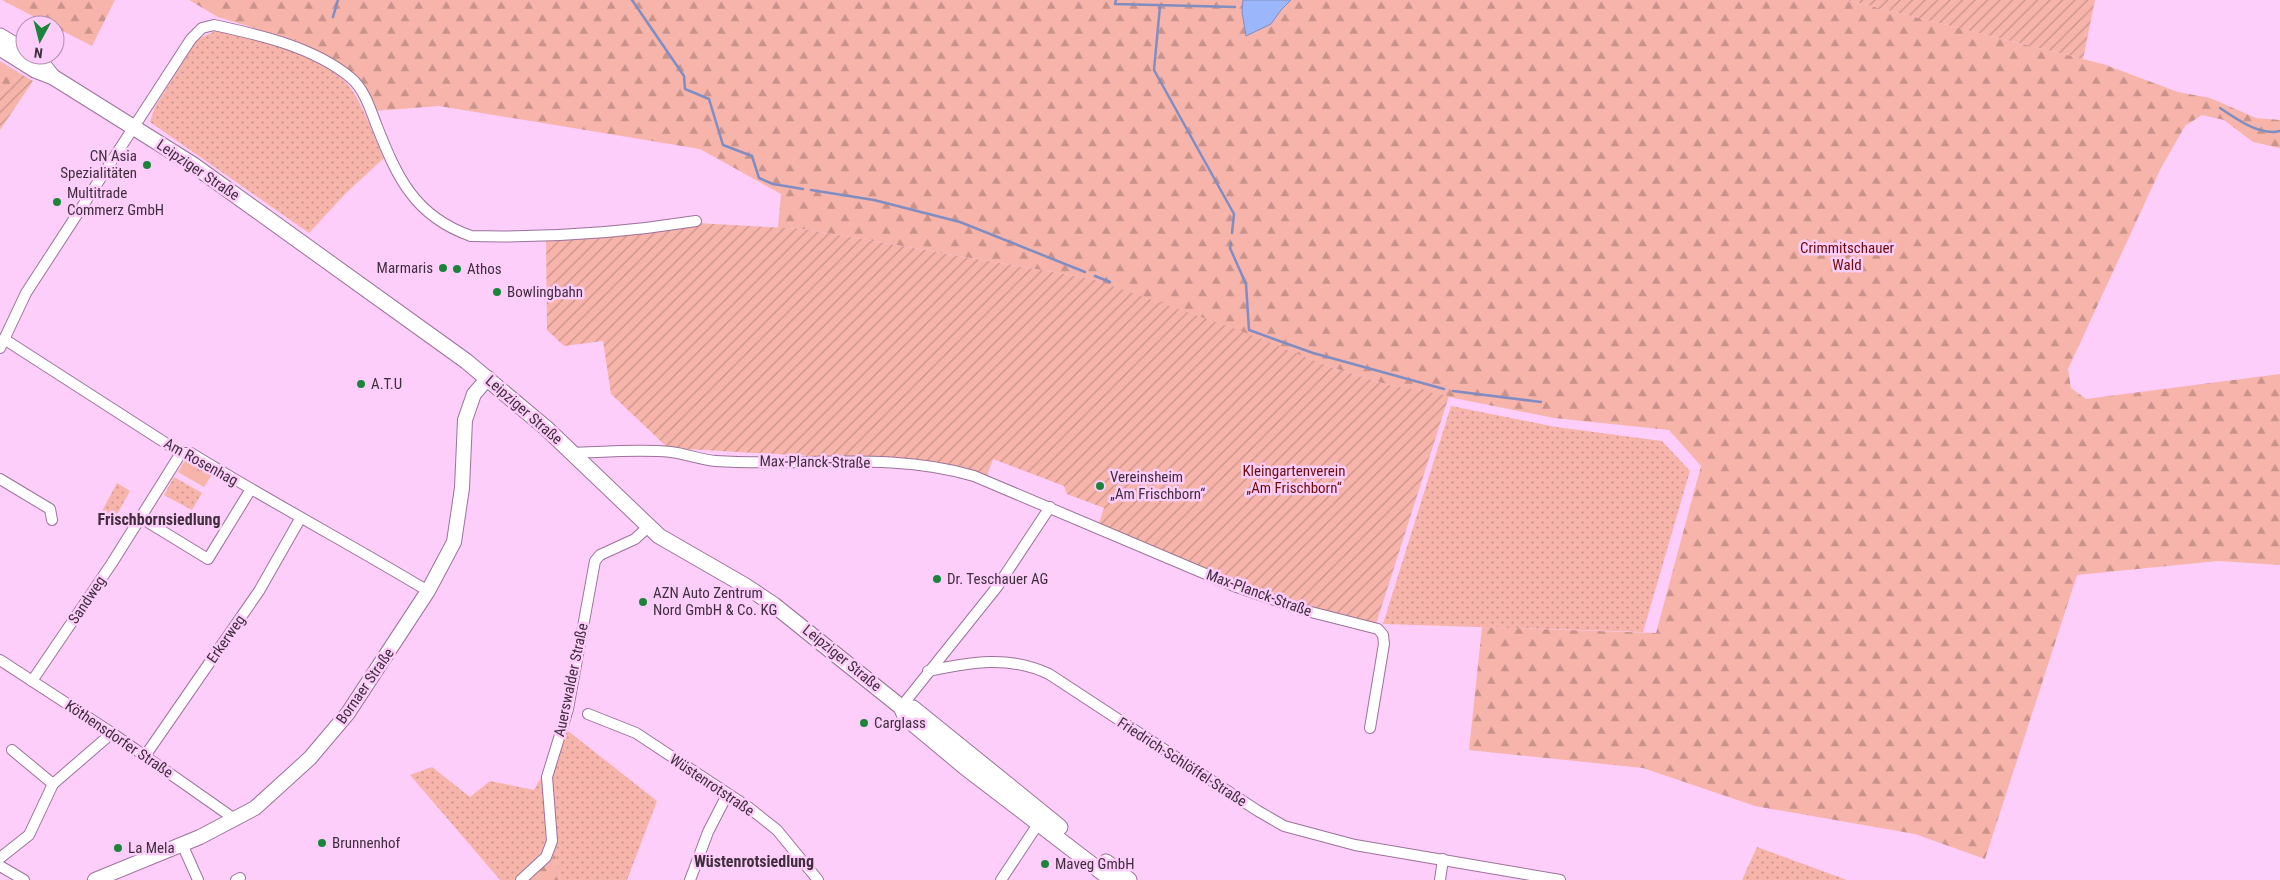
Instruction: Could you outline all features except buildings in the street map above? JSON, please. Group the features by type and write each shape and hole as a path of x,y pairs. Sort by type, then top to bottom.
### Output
{"main road":[{"name":"Leipziger Straße","path":"0,36 15,47"},
{"name":"Leipziger Straße","path":"0,48 15,52"},
{"name":"Leipziger Straße","path":"32,65 35,70 53,77 192,164 421,327 488,378 573,453 648,527 668,542 744,585 774,605 901,706 913,708 1112,880"},
{"name":"Bornaer Straße","path":"95,880 236,820 255,808 317,751 348,714 428,592 454,542 458,526 467,409 474,394 488,378"},
{"name":"Leipziger Straße","path":"1042,818 1129,880"}],"street":[{"path":"2,343 26,293 195,33 214,25 309,52 352,78 363,93 384,144 409,191 424,211 440,223 457,231 470,236 616,233 696,221"},
{"name":"Am Rosenhag","path":"2,343 181,453 191,453 300,519 348,544 428,592"},
{"name":"Max-Planck-Straße","path":"573,453 647,450 674,452 714,461 893,463 925,466 974,476 1234,586 1303,610 1378,629 1383,635 1384,644 1370,728"},
{"name":"Sandweg","path":"32,681 142,518 181,453"},
{"path":"0,479 50,509 52,520"},
{"path":"142,518 208,559 251,490"},
{"path":"901,706 997,586 1050,507"},
{"name":"Erkerweg","path":"145,756 259,591 300,519"},
{"name":"Auerswalder Straße","path":"521,880 546,856 552,840 547,777 568,709 594,561 600,555 636,538 648,527"},
{"name":"Köthensdorfer Straße","path":"0,660 112,733 236,820"},
{"name":"Friedrich-Schlöffel-Straße","path":"928,671 992,660 1032,666 1049,674 1241,801 1284,826 1355,845 1560,880"},
{"name":"Wüstenrotstraße","path":"588,714 636,733 777,830 818,880"},
{"path":"0,858 29,835 52,784 112,733"},
{"path":"12,750 52,784"},
{"path":"690,880 708,832 727,794"},
{"path":"1001,880 1042,818"},
{"path":"182,844 198,880"},
{"path":"1440,880 1443,859"},
{"path":"0,866 24,880"}],"green space":[{"path":"2,0 115,0 92,46 65,32 65,15 31,15"},
{"name":"Crimmitschauer Wald","path":"189,0 1847,0 2103,64 2178,92 2210,98 2256,118 2280,120 2280,148 2253,142 2224,120 2202,115 2185,126 2161,168 2068,369 2071,388 2086,399 2280,374 2280,565 2218,561 2077,575 1985,859 1915,834 1755,806 1643,768 1469,750 1482,627 1656,633 1701,466 1669,430 1554,418 1389,385 1330,367 1092,279 804,229 778,228 781,194 700,149 439,106 374,111 354,78 297,41 218,17"},
{"path":"1847,0 2095,0 2083,59"},
{"path":"217,30 248,36 287,49 339,76 354,93 368,121 384,158 345,194 309,233 150,122 155,107 197,40"},
{"path":"0,61 21,74 0,94"},
{"path":"21,74 33,81 0,130 0,94"},
{"name":"Kleingartenverein „Am Frischborn“","path":"696,223 804,229 1092,279 1241,331 1330,367 1389,385 1449,396 1376,624 1279,598 1244,586 1160,551 1099,523 1104,508 1067,494 1064,486 993,459 987,476 935,463 668,448 611,394 603,341 564,346 547,330 546,238"},
{"path":"1451,406 1556,427 1662,441 1690,471 1643,632 1383,624"},
{"path":"185,460 189,460 212,474 204,487 178,472"},
{"path":"174,477 202,493 192,510 164,495"},
{"path":"117,483 130,491 115,518 102,511"},
{"path":"568,731 657,801 627,880 560,880 555,855 525,880 500,880 410,775 432,767 470,797 490,781 534,790"},
{"path":"1757,847 1847,880 1742,880"},
{"path":"555,855 560,880 525,880"}],"water":[{"path":"1243,0 1291,0 1271,24 1246,36 1242,12"}],"waterway":[{"path":"333,17 338,0"},
{"path":"632,0 684,76 685,89 709,99 723,145 752,156 759,178 773,184 803,189"},
{"path":"1116,0 1115,4 1235,7"},
{"path":"1160,6 1154,70 1234,214 1232,233"},
{"path":"2220,108 2256,129 2272,132 2280,131"},
{"path":"811,190 874,200 960,222 1085,272"},
{"path":"1231,243 1230,248 1246,284 1249,330 1313,353 1444,389"},
{"path":"1095,276 1110,282"},
{"path":"1453,391 1541,402"}],"place":[{"name":"CN Asia Spezialitäten","path":"147,165"},
{"name":"Multitrade Commerz GmbH","path":"57,202"},
{"name":"Marmaris","path":"443,268"},
{"name":"Athos","path":"457,269"},
{"name":"Bowlingbahn","path":"497,292"},
{"name":"A.T.U","path":"361,384"},
{"name":"Vereinsheim „Am Frischborn“","path":"1100,486"},
{"name":"Dr. Teschauer AG","path":"937,579"},
{"name":"AZN Auto Zentrum Nord GmbH & Co. KG","path":"643,602"},
{"name":"Carglass","path":"864,723"},
{"name":"Brunnenhof","path":"322,843"},
{"name":"La Mela","path":"118,848"},
{"name":"Maveg GmbH","path":"1045,864"}],"district":[{"name":"Frischbornsiedlung","path":"159,519"},
{"name":"Wüstenrotsiedlung","path":"754,861"}]}
